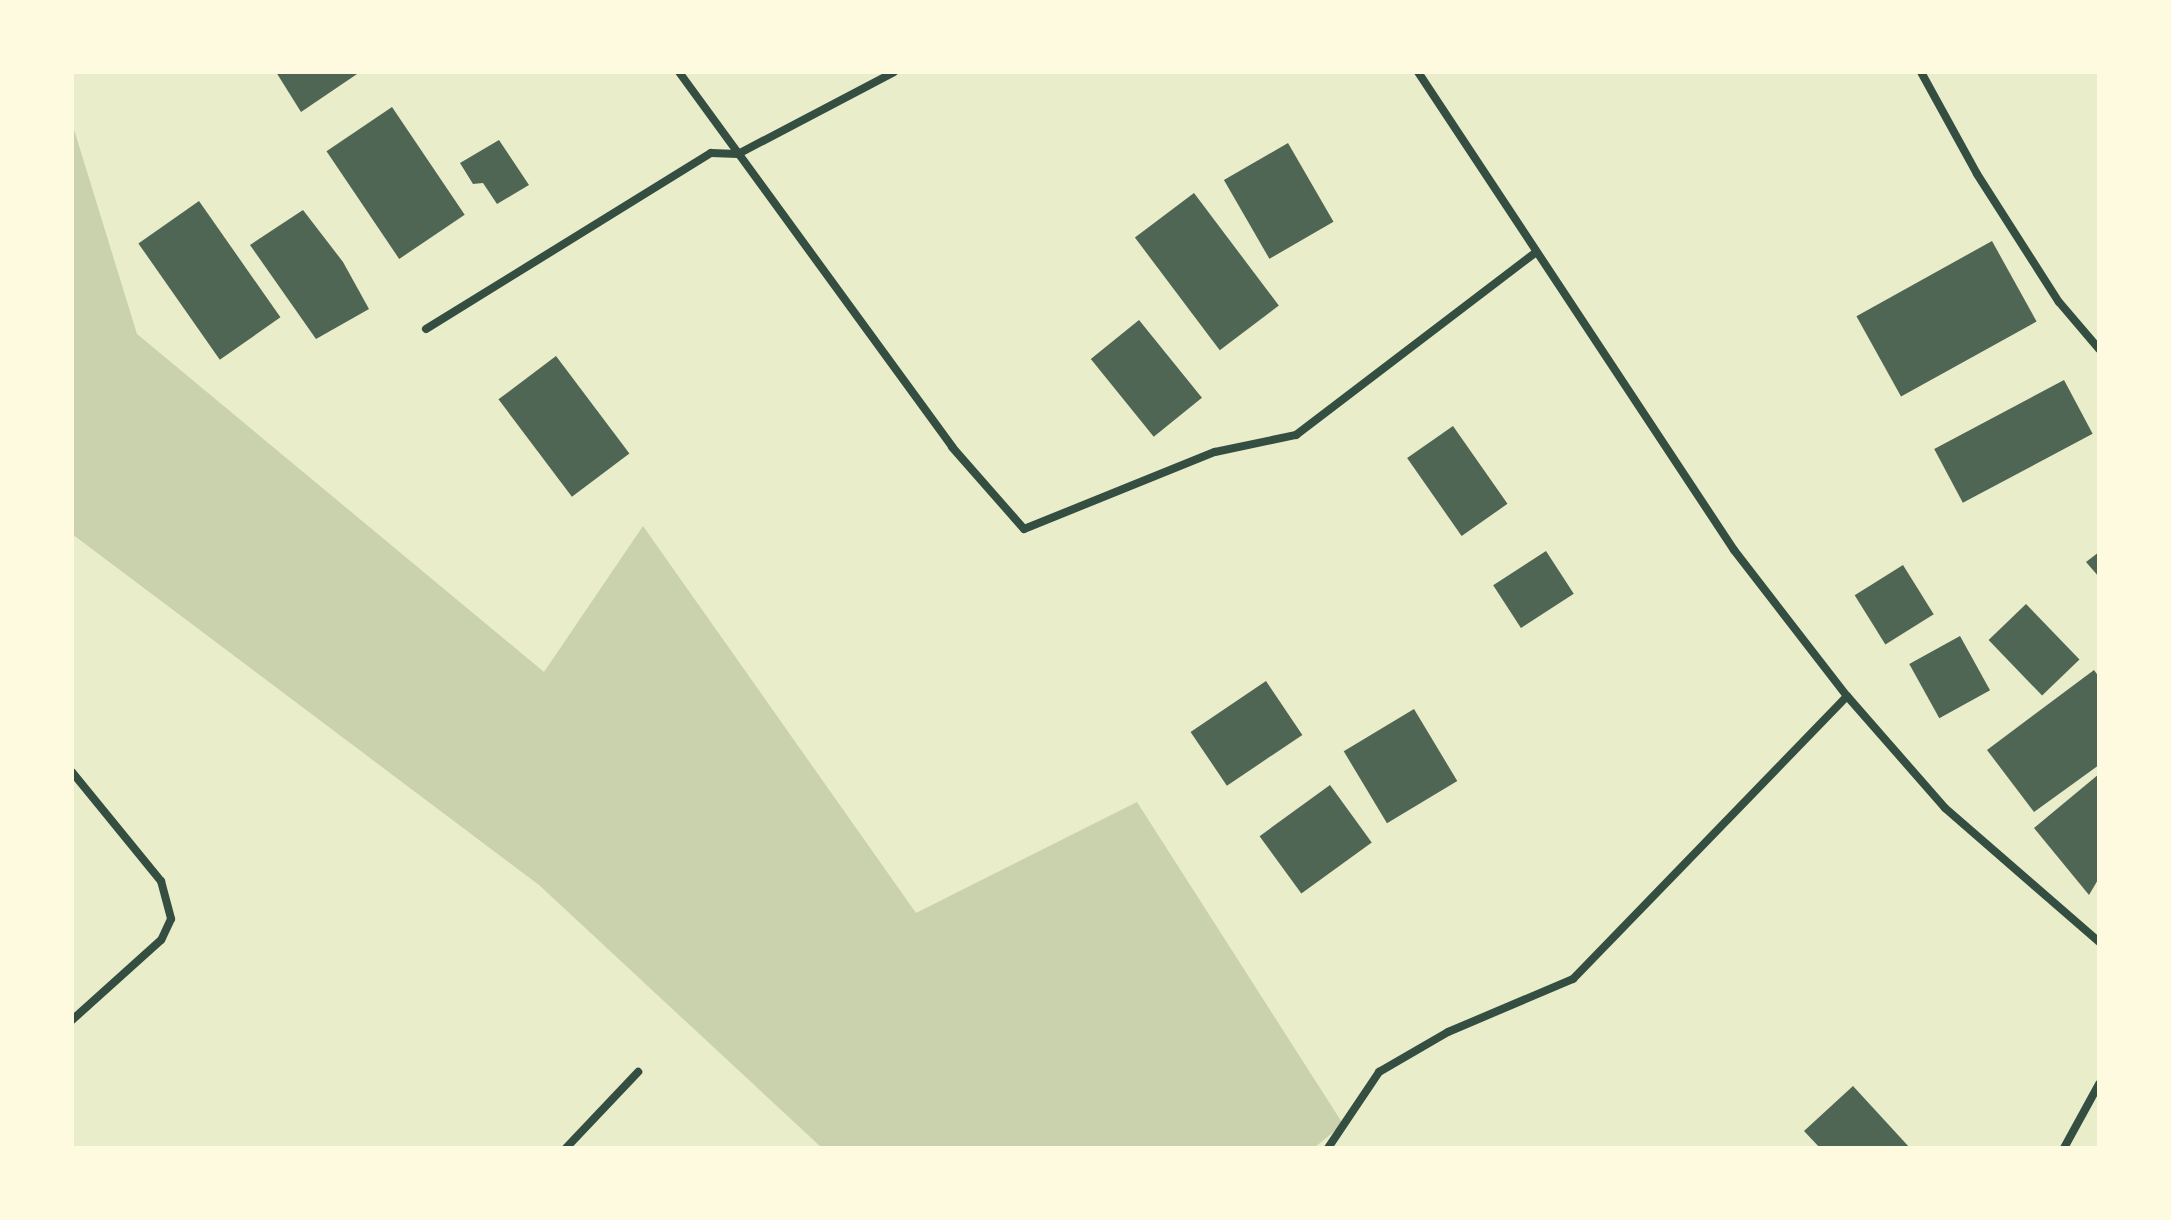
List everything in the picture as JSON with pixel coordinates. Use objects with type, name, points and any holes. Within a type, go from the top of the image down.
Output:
[{"type":"street","points":[[679,72],[952,447],[1024,529],[1215,452],[1296,435],[1535,253]]},
{"type":"street","points":[[426,329],[711,153],[738,154],[894,72]]},
{"type":"street","points":[[1418,72],[1734,550],[1847,696],[1945,808],[2097,936]]},
{"type":"street","points":[[1921,72],[2001,212],[2059,302],[2099,349]]},
{"type":"street","points":[[1328,1148],[1379,1072],[1448,1032],[1573,979],[1847,696]]},
{"type":"street","points":[[72,772],[161,881],[171,919],[161,940],[72,1020]]},
{"type":"street","points":[[566,1148],[638,1072]]},
{"type":"street","points":[[2064,1148],[2099,1084]]},
{"type":"green space","points":[[72,123],[137,334],[544,672],[643,526],[916,913],[1137,802],[1343,1124],[1314,1148],[822,1148],[539,885],[72,534]]},
{"type":"building","points":[[276,72],[360,72],[301,112]]},
{"type":"building","points":[[392,107],[465,215],[399,259],[327,151]]},
{"type":"building","points":[[499,140],[529,185],[497,204],[483,183],[473,184],[460,163]]},
{"type":"building","points":[[1288,143],[1334,222],[1269,259],[1224,180]]},
{"type":"building","points":[[1194,193],[1279,306],[1220,350],[1135,238]]},
{"type":"building","points":[[199,201],[280,317],[220,360],[138,243]]},
{"type":"building","points":[[303,210],[343,262],[369,309],[316,339],[250,245]]},
{"type":"building","points":[[1992,241],[2037,321],[1901,397],[1856,316]]},
{"type":"building","points":[[1139,320],[1202,398],[1154,437],[1091,359]]},
{"type":"building","points":[[556,356],[629,453],[572,497],[498,399]]},
{"type":"building","points":[[2064,380],[2093,434],[1963,503],[1934,449]]},
{"type":"building","points":[[1453,426],[1507,504],[1462,536],[1407,458]]},
{"type":"building","points":[[1546,551],[1574,594],[1521,628],[1493,585]]},
{"type":"building","points":[[2099,552],[2099,577],[2086,562]]},
{"type":"building","points":[[1903,565],[1934,614],[1885,644],[1855,595]]},
{"type":"building","points":[[2026,604],[2079,659],[2042,696],[1989,640]]},
{"type":"building","points":[[1960,636],[1990,690],[1939,718],[1909,664]]},
{"type":"building","points":[[2094,670],[2099,677],[2099,765],[2034,812],[1987,750]]},
{"type":"building","points":[[1266,681],[1302,735],[1227,786],[1191,732]]},
{"type":"building","points":[[1414,709],[1457,781],[1387,823],[1344,751]]},
{"type":"building","points":[[2099,774],[2099,878],[2089,895],[2034,828]]},
{"type":"building","points":[[1330,785],[1372,842],[1301,894],[1260,836]]},
{"type":"building","points":[[1853,1086],[1910,1148],[1820,1148],[1804,1131]]}]
